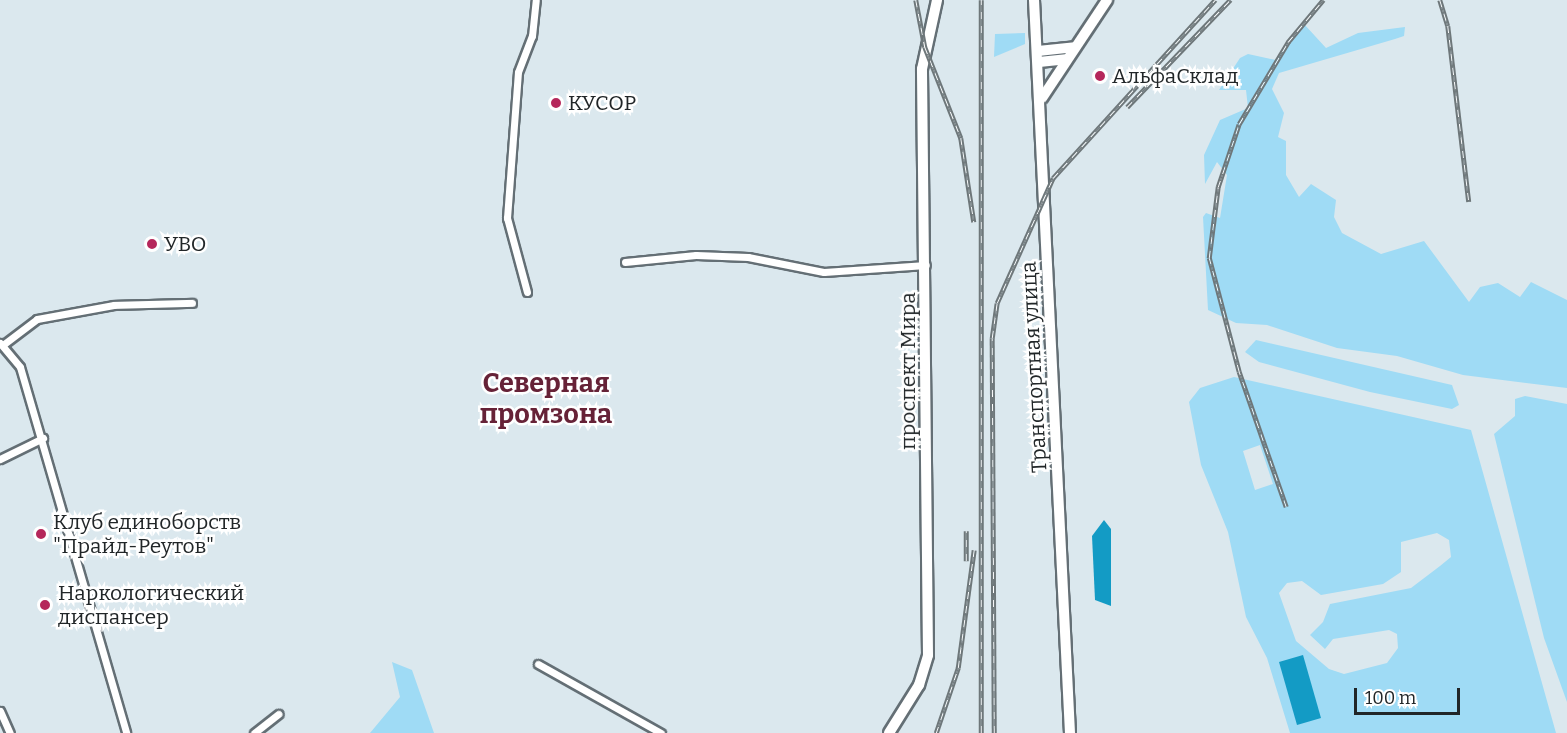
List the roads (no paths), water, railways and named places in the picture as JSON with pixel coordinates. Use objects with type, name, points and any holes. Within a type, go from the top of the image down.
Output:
[{"type":"street","points":[[527,292],[507,207],[518,72],[532,36],[536,0]]},
{"type":"street","name":"проспект Мира","points":[[889,733],[922,678],[928,655],[927,265],[922,69],[937,0]]},
{"type":"street","name":"Транспортная улица","points":[[1034,0],[1042,98],[1070,733]]},
{"type":"street","points":[[1042,98],[1107,0]]},
{"type":"street","points":[[1039,56],[1075,47]]},
{"type":"street","points":[[1039,56],[1066,59]]},
{"type":"street","points":[[625,262],[696,255],[748,257],[824,272],[927,265]]},
{"type":"street","points":[[126,733],[43,438],[20,368],[2,344],[37,319],[114,306],[192,303]]},
{"type":"street","points":[[0,459],[43,438]]},
{"type":"street","points":[[538,664],[661,733]]},
{"type":"street","points":[[0,711],[10,733]]},
{"type":"street","points":[[254,733],[278,714]]},
{"type":"railway","points":[[916,0],[925,47],[961,138],[974,222]]},
{"type":"railway","points":[[981,0],[981,733]]},
{"type":"railway","points":[[994,733],[992,338],[997,303],[1053,178],[1215,0]]},
{"type":"railway","points":[[1127,107],[1230,0]]},
{"type":"railway","points":[[1286,507],[1239,372],[1209,258],[1218,187],[1239,124],[1288,42],[1323,0]]},
{"type":"railway","points":[[1440,0],[1448,26],[1469,202]]},
{"type":"railway","points":[[966,531],[966,561]]},
{"type":"railway","points":[[936,733],[958,668],[974,550]]},
{"type":"place","name":"АльфаСклад","points":[[1100,76]]},
{"type":"place","name":"КУСОР","points":[[556,103]]},
{"type":"place","name":"УВО","points":[[152,244]]},
{"type":"place","name":"Клуб единоборств \"Прайд-Реутов\"","points":[[41,534]]},
{"type":"place","name":"Наркологический диспансер","points":[[45,605]]},
{"type":"district","name":"Северная промзона","points":[[546,398]]}]
